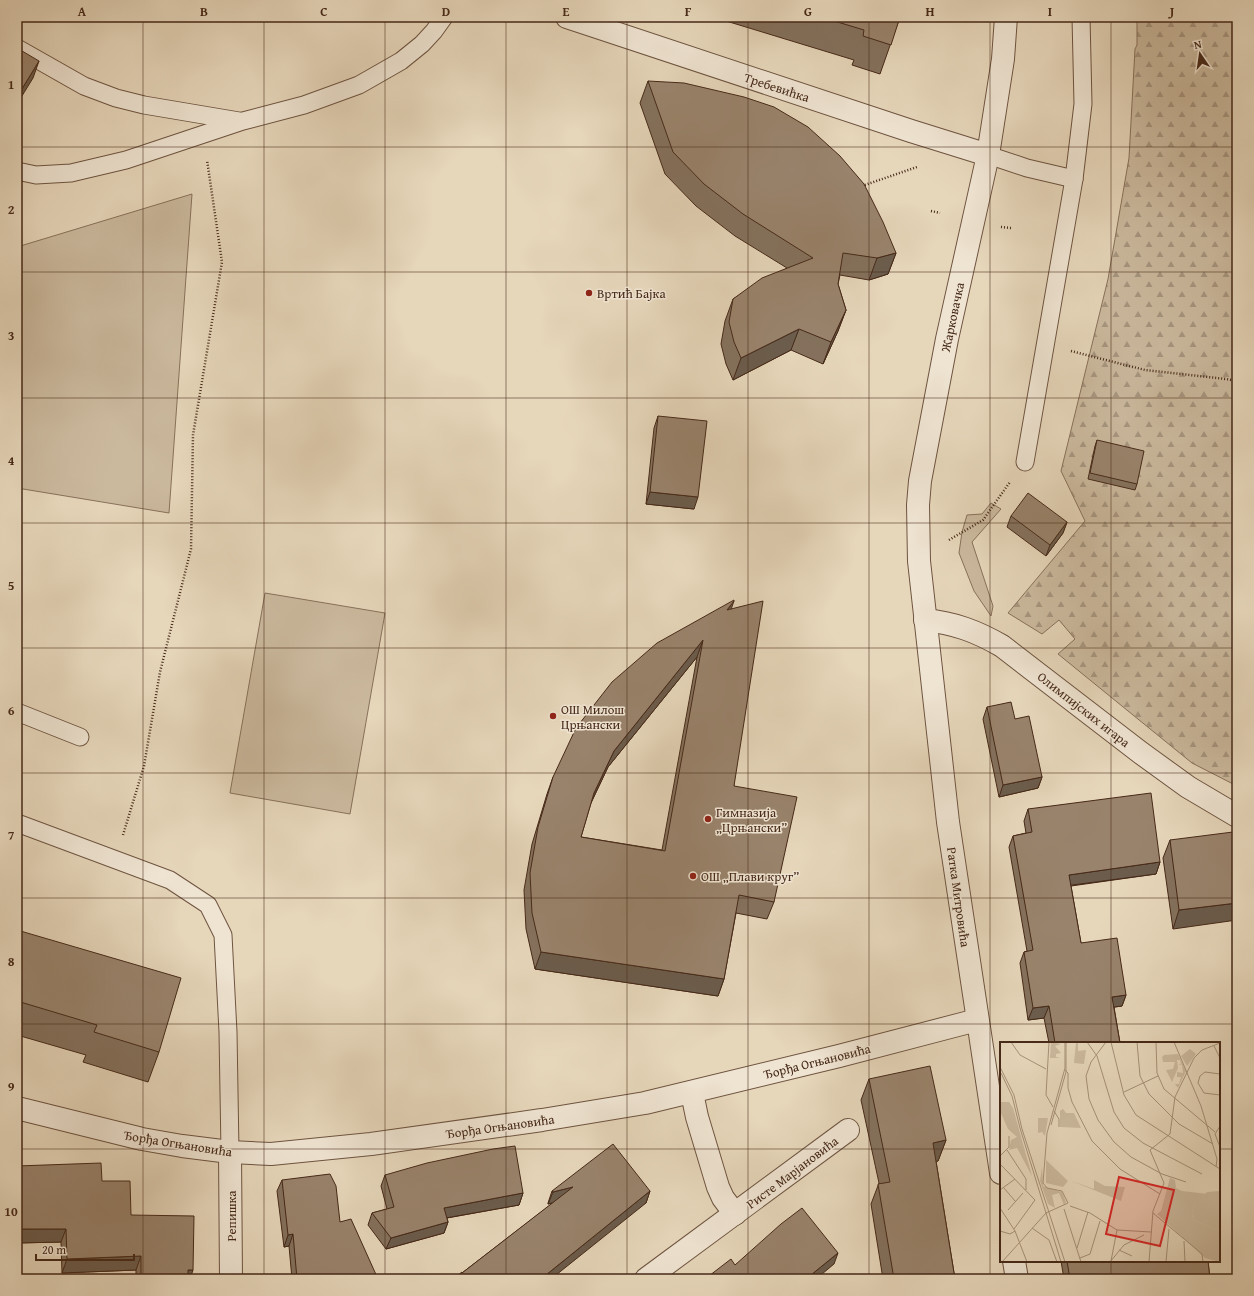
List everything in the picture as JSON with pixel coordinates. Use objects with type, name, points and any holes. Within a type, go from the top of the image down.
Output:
[{"type":"street","name":"Требевићка","points":[[567,17],[911,132],[988,155]]},
{"type":"street","name":"Жарковачка","points":[[925,620],[919,561],[918,505],[920,481],[947,338],[988,155],[1003,59],[1006,17]]},
{"type":"street","name":"Олимпијских игара","points":[[925,620],[942,622],[982,634],[1002,646],[1141,753],[1188,787],[1237,816]]},
{"type":"street","name":"Ратка Митровића","points":[[925,620],[948,822],[1000,1167]]},
{"type":"street","name":"Ђорђа Огњановића","points":[[17,1108],[142,1139],[230,1152],[271,1154],[371,1144],[542,1120],[645,1103],[977,1020]]},
{"type":"street","name":"Ристе Марјановића","points":[[692,1092],[718,1186],[723,1198],[735,1214]]},
{"type":"street","name":"Ристе Марјановића","points":[[646,1279],[848,1130]]},
{"type":"street","name":"Репишка","points":[[230,1152],[231,1279]]},
{"type":"street","points":[[1014,1262],[1017,1279]]},
{"type":"lane","points":[[17,171],[36,175],[71,173],[126,160],[243,121],[304,105],[359,85],[401,62],[422,44],[444,17]]},
{"type":"lane","points":[[1025,462],[1074,179],[1083,104],[1081,17]]},
{"type":"lane","points":[[17,48],[84,86],[116,98],[144,105],[243,121]]},
{"type":"lane","points":[[988,155],[1027,168],[1074,179]]},
{"type":"lane","points":[[17,712],[80,737]]},
{"type":"lane","points":[[17,823],[170,880],[208,905],[223,934],[228,1040],[230,1152]]},
{"type":"path","points":[[116,860],[144,766],[160,672],[191,549],[193,435],[222,262],[202,134]]},
{"type":"path","points":[[859,187],[917,167]]},
{"type":"path","points":[[931,210],[940,213]]},
{"type":"path","points":[[999,226],[1011,228]]},
{"type":"path","points":[[1045,345],[1145,370],[1226,378],[1237,381]]},
{"type":"path","points":[[949,540],[983,520],[1025,462]]},
{"type":"green space","points":[[1137,17],[1237,17],[1237,786],[1192,763],[1058,654],[1075,639],[1059,620],[1042,634],[1008,613],[1085,521],[1061,471],[1108,279],[1129,158],[1135,49],[1137,45]]},
{"type":"green space","points":[[192,194],[169,513],[17,488],[17,247]]},
{"type":"green space","points":[[991,503],[1001,509],[972,542],[993,606],[991,616],[974,591],[959,553],[962,532],[967,515],[982,514]]},
{"type":"green space","points":[[265,593],[385,613],[350,814],[230,793]]},
{"type":"building","points":[[821,17],[900,17],[891,45],[863,36],[864,30]]},
{"type":"building","points":[[17,48],[39,61],[17,97]]},
{"type":"building","points":[[648,81],[684,83],[744,97],[774,107],[808,127],[840,156],[864,184],[883,222],[896,253],[877,258],[843,253],[838,284],[846,310],[831,342],[799,329],[741,358],[734,342],[729,322],[733,299],[762,278],[813,258],[743,214],[704,184],[673,152]]},
{"type":"building","points":[[658,416],[707,421],[698,497],[650,492]]},
{"type":"building","points":[[1097,440],[1144,451],[1137,484],[1090,473]]},
{"type":"building","points":[[1028,493],[1067,522],[1050,545],[1011,516]]},
{"type":"building","points":[[734,600],[727,610],[763,601],[734,786],[797,797],[774,902],[739,895],[724,979],[541,952],[532,913],[530,873],[538,827],[553,777],[576,728],[612,682],[657,643]],"holes":[[[703,640],[665,851],[581,837],[594,793],[614,751]]]},
{"type":"building","points":[[1011,702],[1015,719],[1029,716],[1042,777],[1003,785],[987,707]]},
{"type":"building","points":[[1151,793],[1160,862],[1069,875],[1081,943],[1117,938],[1126,995],[1112,997],[1120,1042],[1055,1042],[1049,1006],[1033,1008],[1024,952],[1033,950],[1013,836],[1032,832],[1028,809]]},
{"type":"building","points":[[1233,832],[1237,864],[1237,903],[1179,910],[1170,840]]},
{"type":"building","points":[[17,930],[181,978],[159,1052],[94,1032],[97,1025],[17,1001]]},
{"type":"building","points":[[930,1066],[946,1140],[933,1143],[955,1279],[894,1279],[878,1184],[890,1182],[869,1079]]},
{"type":"building","points":[[613,1144],[650,1191],[541,1279],[453,1279],[573,1187],[552,1191]]},
{"type":"building","points":[[515,1146],[523,1193],[444,1208],[448,1222],[391,1238],[372,1213],[394,1207],[385,1175],[427,1163],[493,1149]]},
{"type":"building","points":[[101,1163],[102,1181],[130,1181],[131,1215],[194,1216],[193,1270],[188,1270],[188,1279],[141,1279],[141,1256],[67,1259],[66,1229],[17,1229],[17,1166]]},
{"type":"building","points":[[330,1174],[336,1186],[340,1222],[351,1219],[378,1279],[297,1279],[293,1234],[288,1235],[282,1180]]},
{"type":"building","points":[[802,1208],[838,1253],[806,1279],[705,1279],[731,1259],[735,1265],[781,1224]]},
{"type":"building","points":[[1067,1262],[1208,1262],[1210,1279],[1070,1279]]},
{"type":"place","name":"Вртић Бајка","points":[[589,293]]},
{"type":"place","name":"ОШ Милош Црњански","points":[[553,716]]},
{"type":"place","name":"Гимназија „Црњански”","points":[[708,819]]},
{"type":"place","name":"ОШ „Плави круг”","points":[[693,876]]}]
